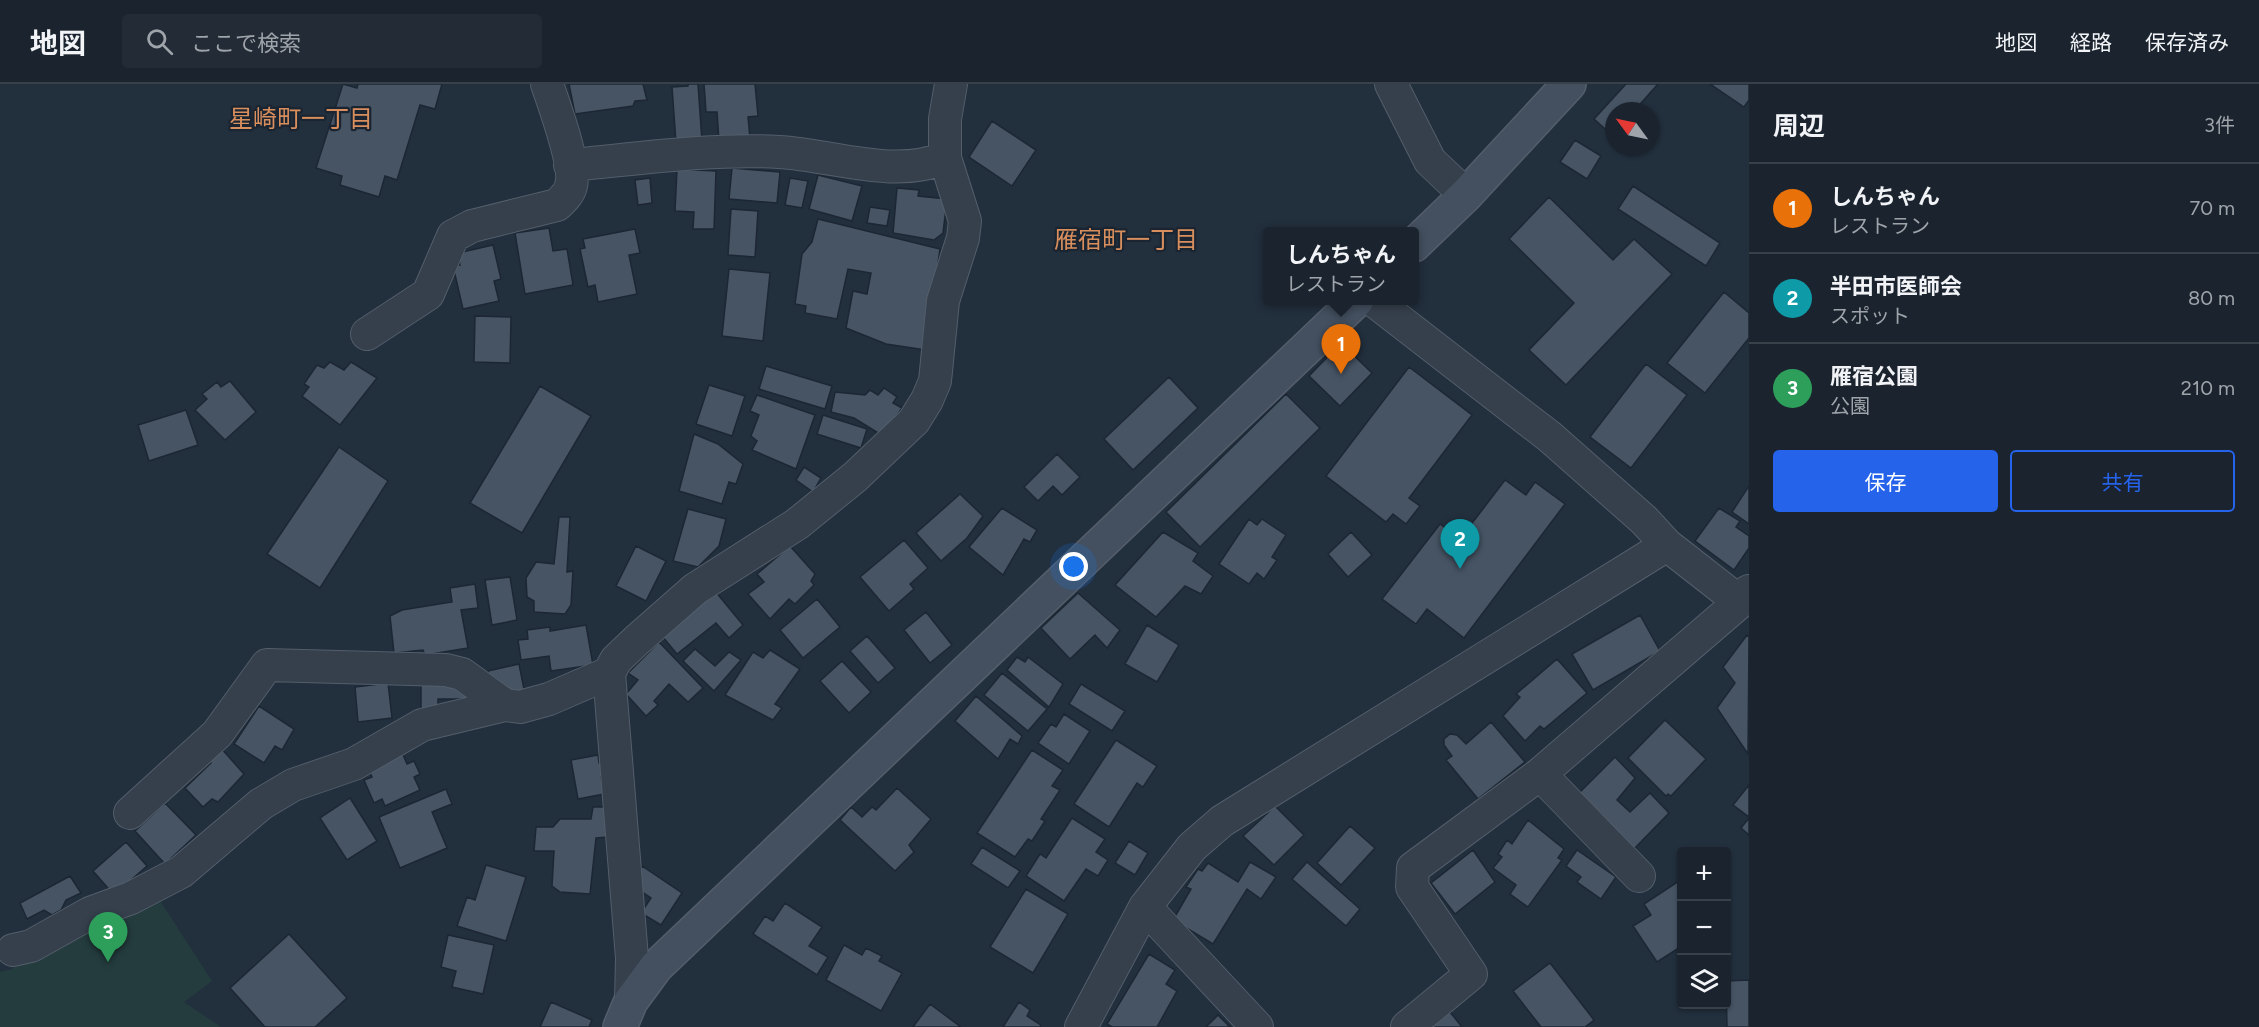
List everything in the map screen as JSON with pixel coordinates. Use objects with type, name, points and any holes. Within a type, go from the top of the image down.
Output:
[{"type":"street","points":[[367,334],[428,294],[453,236],[472,226],[557,205],[567,195],[572,184],[570,165],[547,84]]},
{"type":"street","points":[[626,1014],[632,958],[609,673],[616,660],[695,590],[797,524],[855,477],[914,421],[935,381],[943,301],[963,238],[964,221],[945,158],[945,120],[951,84]]},
{"type":"street","points":[[1390,84],[1430,161],[1466,195]]},
{"type":"street","points":[[1419,240],[1466,195],[1569,84]]},
{"type":"street","points":[[570,165],[669,156],[779,152],[881,165],[926,166],[945,158]]},
{"type":"street","points":[[626,1014],[656,967],[1352,305]]},
{"type":"street","points":[[1379,305],[1550,437],[1644,520],[1667,545],[1745,597],[1540,774],[1413,868],[1412,887],[1471,974],[1407,1027]]},
{"type":"street","points":[[1082,1027],[1144,907],[1163,880],[1192,847],[1222,820],[1667,545]]},
{"type":"street","points":[[130,813],[217,734],[267,664],[446,670],[462,674],[505,705]]},
{"type":"street","points":[[13,950],[31,946],[90,913],[131,898],[181,872],[261,804],[293,785],[354,764],[422,724],[505,705],[520,707],[549,699],[609,673]]},
{"type":"street","points":[[1540,774],[1639,876]]},
{"type":"street","points":[[1144,907],[1257,1027]]},
{"type":"green space","points":[[159,899],[212,981],[184,1002],[221,1027],[0,1027],[0,972],[12,969],[23,955]]},
{"type":"building","points":[[343,84],[357,88],[358,84],[442,84],[435,109],[420,105],[397,180],[385,176],[379,197],[340,185],[342,176],[316,168]]},
{"type":"building","points":[[569,84],[643,84],[647,100],[635,101],[633,106],[575,114]]},
{"type":"building","points":[[688,84],[698,84],[702,141],[676,143],[672,87],[688,86]]},
{"type":"building","points":[[704,84],[755,84],[758,116],[748,117],[750,138],[719,141],[717,112],[706,112]]},
{"type":"building","points":[[1626,84],[1658,84],[1642,102],[1610,102]]},
{"type":"building","points":[[1710,84],[1749,84],[1749,100],[1744,107]]},
{"type":"building","points":[[1605,107],[1605,129],[1594,119]]},
{"type":"building","points":[[992,121],[1036,150],[1012,186],[969,157]]},
{"type":"building","points":[[1575,140],[1601,156],[1587,179],[1560,162]]},
{"type":"building","points":[[732,168],[780,172],[777,203],[729,199]]},
{"type":"building","points":[[677,169],[716,171],[714,229],[693,229],[694,212],[675,211]]},
{"type":"building","points":[[818,175],[862,186],[852,221],[809,209]]},
{"type":"building","points":[[650,178],[652,203],[638,205],[635,180]]},
{"type":"building","points":[[790,178],[808,181],[802,208],[785,205]]},
{"type":"building","points":[[1633,186],[1720,243],[1706,266],[1618,209]]},
{"type":"building","points":[[897,188],[919,190],[918,196],[947,199],[943,233],[934,240],[893,233]]},
{"type":"building","points":[[1549,197],[1613,260],[1634,239],[1672,274],[1566,385],[1529,350],[1574,303],[1509,239]]},
{"type":"building","points":[[870,207],[890,210],[887,226],[867,223]]},
{"type":"building","points":[[731,209],[758,211],[755,257],[728,255]]},
{"type":"building","points":[[818,219],[940,249],[926,350],[886,344],[846,328],[853,291],[867,294],[871,273],[848,269],[837,319],[805,313],[806,306],[795,304],[802,254],[812,242]]},
{"type":"building","points":[[549,228],[553,251],[567,249],[573,285],[525,294],[515,233]]},
{"type":"building","points":[[635,229],[640,253],[629,255],[637,294],[598,302],[595,285],[588,287],[580,249],[585,248],[583,239]]},
{"type":"building","points":[[493,245],[501,279],[494,281],[499,301],[463,309],[453,266],[460,265],[458,253]]},
{"type":"building","points":[[729,269],[770,273],[763,341],[722,336]]},
{"type":"building","points":[[1724,292],[1749,313],[1749,338],[1705,393],[1667,363]]},
{"type":"building","points":[[475,316],[511,317],[510,363],[474,362]]},
{"type":"building","points":[[1341,343],[1372,373],[1340,406],[1309,376]]},
{"type":"building","points":[[330,362],[344,370],[351,362],[377,378],[340,425],[302,396],[309,387],[304,384],[317,365],[324,368]]},
{"type":"building","points":[[1646,364],[1687,395],[1631,468],[1590,437]]},
{"type":"building","points":[[766,366],[832,386],[825,409],[759,389]]},
{"type":"building","points":[[1409,367],[1472,415],[1409,498],[1420,506],[1406,524],[1393,514],[1386,522],[1326,476]]},
{"type":"building","points":[[1169,377],[1198,408],[1133,470],[1104,439]]},
{"type":"building","points":[[230,381],[256,412],[225,440],[195,410],[207,399],[202,394],[217,382],[221,387]]},
{"type":"building","points":[[709,385],[745,396],[732,436],[696,424]]},
{"type":"building","points":[[540,386],[591,416],[522,533],[470,503]]},
{"type":"building","points":[[884,388],[897,397],[893,403],[902,408],[883,436],[854,418],[831,412],[835,392],[865,395],[870,390],[878,395]]},
{"type":"building","points":[[1286,394],[1320,428],[1200,547],[1166,512]]},
{"type":"building","points":[[757,395],[815,415],[796,469],[752,450],[757,441],[751,436],[759,415],[750,411]]},
{"type":"building","points":[[186,410],[198,445],[149,461],[138,425]]},
{"type":"building","points":[[823,415],[867,429],[861,448],[817,434]]},
{"type":"building","points":[[694,434],[718,444],[743,464],[736,484],[729,482],[722,504],[679,491]]},
{"type":"building","points":[[339,447],[388,481],[320,588],[267,554]]},
{"type":"building","points":[[1057,454],[1080,477],[1062,495],[1053,486],[1038,501],[1024,487]]},
{"type":"building","points":[[804,467],[821,478],[813,492],[796,480]]},
{"type":"building","points":[[1505,480],[1526,495],[1535,482],[1565,504],[1464,638],[1427,609],[1416,624],[1382,599],[1440,524],[1460,539]]},
{"type":"building","points":[[1749,486],[1749,524],[1732,512]]},
{"type":"building","points":[[960,494],[983,516],[967,538],[941,561],[916,533]]},
{"type":"building","points":[[1002,508],[1037,530],[1030,542],[1024,539],[1003,575],[969,547]]},
{"type":"building","points":[[1719,508],[1740,521],[1736,527],[1749,536],[1749,548],[1734,570],[1695,541]]},
{"type":"building","points":[[688,509],[726,519],[719,546],[698,567],[673,561]]},
{"type":"building","points":[[559,517],[570,517],[567,572],[573,571],[571,605],[565,614],[534,612],[534,601],[527,597],[526,578],[536,562],[554,564]]},
{"type":"building","points":[[1249,519],[1257,525],[1262,519],[1286,535],[1272,557],[1277,560],[1264,579],[1257,573],[1249,584],[1219,564]]},
{"type":"building","points":[[1163,532],[1198,553],[1193,561],[1213,576],[1201,594],[1185,586],[1156,617],[1115,585]]},
{"type":"building","points":[[1351,532],[1372,555],[1348,577],[1328,554]]},
{"type":"building","points":[[904,540],[928,568],[910,584],[914,589],[889,611],[860,577]]},
{"type":"building","points":[[636,546],[666,561],[646,601],[616,586]]},
{"type":"building","points":[[790,546],[815,574],[811,581],[814,585],[795,604],[789,599],[770,619],[748,594],[764,582],[757,574]]},
{"type":"building","points":[[510,577],[517,620],[492,625],[485,580]]},
{"type":"building","points":[[475,584],[478,608],[461,610],[468,648],[425,655],[423,650],[394,653],[390,616],[402,610],[452,602],[450,588]]},
{"type":"building","points":[[715,591],[743,625],[729,638],[716,623],[677,654],[662,636]]},
{"type":"building","points":[[1078,593],[1120,630],[1107,648],[1095,635],[1070,659],[1041,628]]},
{"type":"building","points":[[817,599],[840,627],[803,658],[780,630]]},
{"type":"building","points":[[926,612],[952,645],[930,663],[904,630]]},
{"type":"building","points":[[1640,615],[1660,651],[1593,690],[1572,654]]},
{"type":"building","points":[[586,625],[593,665],[551,671],[549,656],[521,660],[518,640],[528,639],[527,630],[550,627],[550,631]]},
{"type":"building","points":[[1147,625],[1179,645],[1157,682],[1125,664]]},
{"type":"building","points":[[1747,635],[1749,637],[1748,754],[1717,708],[1735,683],[1723,667]]},
{"type":"building","points":[[867,636],[895,668],[878,683],[850,651]]},
{"type":"building","points":[[659,642],[703,688],[688,702],[669,684],[654,701],[658,705],[646,716],[626,694],[638,680],[628,673]]},
{"type":"building","points":[[695,649],[715,666],[729,652],[741,660],[714,691],[683,661]]},
{"type":"building","points":[[770,650],[800,669],[775,704],[782,708],[773,720],[725,695],[753,652],[763,658]]},
{"type":"building","points":[[1017,657],[1025,662],[1028,657],[1063,684],[1049,707],[1007,670]]},
{"type":"building","points":[[1557,659],[1587,693],[1544,729],[1540,726],[1525,741],[1503,716],[1520,697],[1516,694]]},
{"type":"building","points":[[842,661],[871,692],[849,713],[820,681]]},
{"type":"building","points":[[519,664],[525,694],[495,687],[490,683],[488,671]]},
{"type":"building","points":[[1002,673],[1047,709],[1028,731],[984,695]]},
{"type":"building","points":[[468,680],[468,699],[438,699],[438,710],[421,710],[421,681]]},
{"type":"building","points":[[388,683],[392,718],[358,722],[355,687]]},
{"type":"building","points":[[1081,684],[1125,711],[1112,731],[1069,704]]},
{"type":"building","points":[[976,696],[1022,736],[1018,744],[1010,739],[998,759],[955,721]]},
{"type":"building","points":[[259,706],[294,729],[282,750],[275,746],[264,763],[234,744]]},
{"type":"building","points":[[1064,714],[1090,731],[1069,764],[1038,743],[1051,724],[1056,727]]},
{"type":"building","points":[[1665,720],[1706,759],[1671,796],[1668,794],[1666,796],[1628,758]]},
{"type":"building","points":[[1491,722],[1525,762],[1478,799],[1446,760],[1452,756],[1444,745],[1444,739],[1450,734],[1457,735],[1466,744]]},
{"type":"building","points":[[1116,740],[1157,766],[1143,787],[1137,783],[1109,827],[1074,804]]},
{"type":"building","points":[[220,747],[244,774],[218,802],[212,799],[203,807],[185,788],[211,763],[211,758]]},
{"type":"building","points":[[401,750],[407,764],[414,761],[420,774],[414,777],[420,790],[385,806],[382,799],[374,803],[364,780],[372,777],[367,765]]},
{"type":"building","points":[[1032,750],[1063,770],[1052,786],[1060,790],[1041,819],[1045,821],[1032,841],[1028,839],[1015,857],[977,833]]},
{"type":"building","points":[[598,755],[599,763],[605,762],[608,777],[601,777],[604,794],[578,799],[571,760]]},
{"type":"building","points":[[1615,757],[1635,778],[1617,800],[1630,812],[1650,793],[1669,813],[1633,850],[1578,794]]},
{"type":"building","points":[[1749,785],[1749,817],[1733,805]]},
{"type":"building","points":[[897,788],[931,819],[909,845],[914,852],[895,871],[840,820],[851,807],[862,817],[872,807],[876,810]]},
{"type":"building","points":[[446,789],[452,804],[432,812],[447,848],[400,868],[379,817]]},
{"type":"building","points":[[350,798],[377,841],[347,860],[320,818]]},
{"type":"building","points":[[165,803],[196,835],[165,864],[135,831]]},
{"type":"building","points":[[1275,806],[1304,835],[1274,865],[1243,836]]},
{"type":"building","points":[[593,807],[609,807],[609,837],[596,838],[590,894],[560,892],[552,886],[554,851],[534,851],[536,827],[553,827],[560,819],[591,819]]},
{"type":"building","points":[[1072,818],[1105,839],[1096,852],[1108,860],[1098,876],[1086,869],[1064,901],[1026,876],[1040,854],[1046,858]]},
{"type":"building","points":[[1749,818],[1749,835],[1741,828]]},
{"type":"building","points":[[1528,820],[1564,849],[1558,858],[1562,860],[1528,907],[1510,894],[1516,885],[1493,868],[1502,857],[1498,854],[1507,840],[1512,844]]},
{"type":"building","points":[[1350,826],[1375,848],[1341,885],[1317,863]]},
{"type":"building","points":[[1129,841],[1148,853],[1135,875],[1115,863]]},
{"type":"building","points":[[126,842],[147,866],[114,895],[93,871]]},
{"type":"building","points":[[982,847],[1020,871],[1008,888],[971,864]]},
{"type":"building","points":[[1473,850],[1495,882],[1455,914],[1431,883]]},
{"type":"building","points":[[1577,850],[1616,877],[1601,899],[1577,882],[1581,877],[1566,866]]},
{"type":"building","points":[[1250,862],[1276,877],[1261,899],[1247,889],[1213,944],[1173,920],[1191,889],[1186,887],[1198,869],[1202,871],[1208,863],[1238,882]]},
{"type":"building","points":[[1307,862],[1360,909],[1346,926],[1292,879]]},
{"type":"building","points":[[486,865],[526,877],[506,941],[457,926],[467,897],[475,900]]},
{"type":"building","points":[[642,866],[682,893],[661,925],[641,913],[651,898],[635,887]]},
{"type":"building","points":[[70,876],[81,893],[66,900],[61,910],[52,915],[44,910],[27,919],[20,903]]},
{"type":"building","points":[[1677,882],[1677,949],[1657,962],[1633,926],[1651,915],[1644,904]]},
{"type":"building","points":[[1026,889],[1068,914],[1033,973],[990,947]]},
{"type":"building","points":[[785,903],[822,927],[809,946],[828,957],[817,975],[753,934],[765,916],[773,921]]},
{"type":"building","points":[[289,934],[347,998],[315,1027],[265,1027],[230,988]]},
{"type":"building","points":[[448,935],[494,945],[483,994],[452,987],[456,971],[441,967]]},
{"type":"building","points":[[844,945],[862,955],[866,948],[882,956],[879,961],[902,973],[881,1011],[826,980]]},
{"type":"building","points":[[1149,954],[1175,970],[1166,984],[1177,991],[1157,1027],[1112,1027],[1107,1024]]},
{"type":"building","points":[[1550,963],[1594,1020],[1585,1027],[1541,1027],[1513,991]]},
{"type":"building","points":[[1749,980],[1749,1027],[1727,1027],[1727,1009],[1731,1009],[1731,981]]},
{"type":"building","points":[[551,1002],[592,1020],[589,1027],[540,1027]]},
{"type":"building","points":[[1019,1002],[1030,1010],[1027,1016],[1041,1025],[1040,1027],[1003,1027]]},
{"type":"building","points":[[930,1004],[961,1027],[913,1027]]},
{"type":"building","points":[[1450,1012],[1462,1027],[1432,1027]]},
{"type":"building","points":[[1218,1015],[1230,1027],[1206,1027]]},
{"type":"place","name":"しんちゃん","points":[[1341,374]]},
{"type":"place","name":"半田市医師会","points":[[1460,569]]},
{"type":"place","name":"雁宿公園","points":[[108,962]]},
{"type":"district","name":"星崎町一丁目","points":[[301,118]]},
{"type":"district","name":"雁宿町一丁目","points":[[1126,239]]}]
